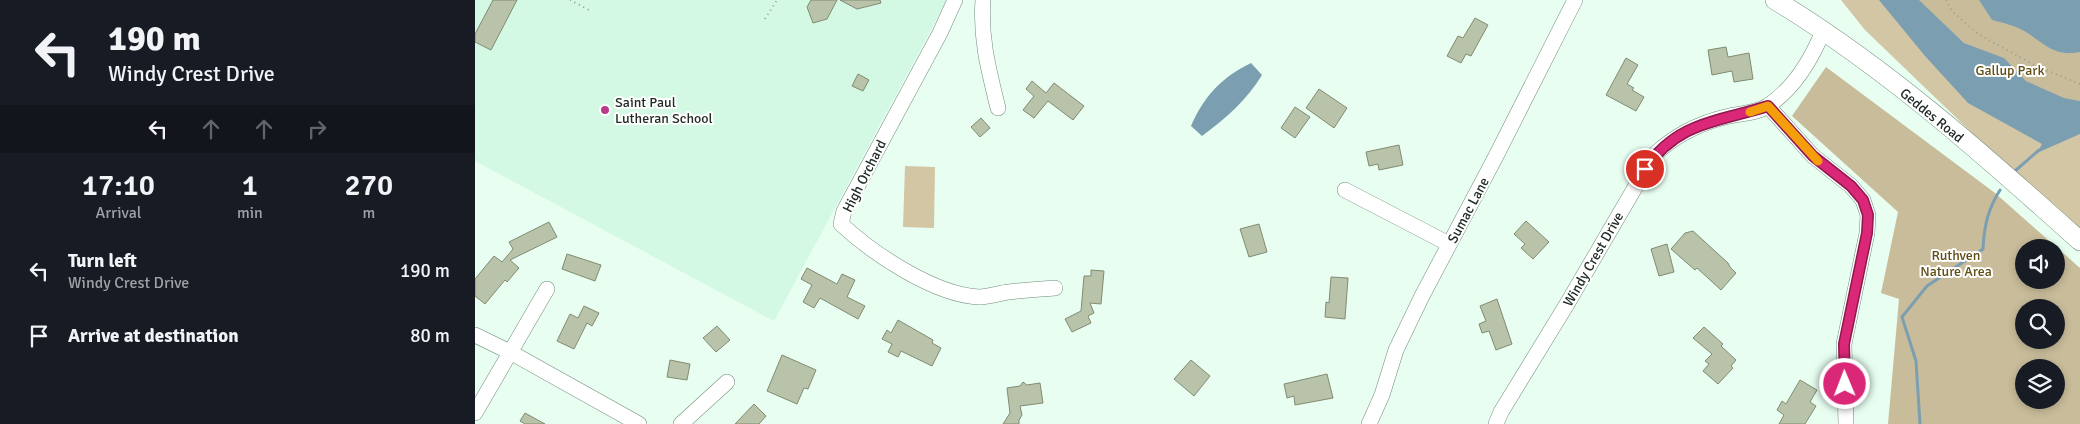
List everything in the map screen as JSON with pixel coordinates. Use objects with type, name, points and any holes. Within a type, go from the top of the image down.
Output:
[{"type":"main road","name":"Geddes Road","points":[[1775,0],[1823,31],[1913,98],[2080,241]]},
{"type":"street","name":"High Orchard","points":[[955,0],[940,33],[844,212],[841,224],[858,239],[928,284],[952,293],[979,297],[1008,292],[1055,288]]},
{"type":"street","points":[[983,0],[983,45],[998,108]]},
{"type":"street","name":"Sumac Lane","points":[[1369,424],[1382,395],[1396,350],[1575,0]]},
{"type":"street","name":"Windy Crest Drive","points":[[1496,424],[1501,412],[1654,155],[1669,140],[1689,129],[1726,116],[1747,113],[1768,106],[1785,91],[1801,71],[1817,47],[1823,31]]},
{"type":"street","points":[[1768,106],[1813,156],[1851,186],[1863,200],[1868,215],[1867,233],[1844,344],[1846,424]]},
{"type":"street","points":[[1345,190],[1449,244]]},
{"type":"street","points":[[475,413],[547,289]]},
{"type":"street","points":[[475,335],[510,352],[639,424]]},
{"type":"street","points":[[681,424],[727,382]]},
{"type":"path","points":[[570,0],[589,10]]},
{"type":"path","points":[[765,19],[777,0]]},
{"type":"path","points":[[1947,0],[1953,11],[1978,34],[2036,66],[2080,84]]},
{"type":"shaded area","name":"Saint Paul Lutheran School","points":[[475,0],[947,0],[774,321],[475,161]]},
{"type":"green space","name":"Gallup Park","points":[[1841,0],[2080,0],[2080,230],[1971,132],[1865,30]]},
{"type":"green space","points":[[1919,0],[1979,0],[1992,20],[2022,30],[2051,49],[2063,53],[2080,52],[2080,101],[2064,98],[2026,81],[2004,58],[1964,43]]},
{"type":"green space","name":"Ruthven Nature Area","points":[[1826,67],[1995,193],[2047,239],[2015,239],[2015,289],[2065,289],[2065,255],[2080,268],[2080,424],[1888,424],[1899,299],[1881,293],[1898,212],[1792,116]]},
{"type":"green space","points":[[905,166],[935,167],[934,228],[903,227]]},
{"type":"water","points":[[1879,0],[1919,0],[1964,43],[2004,58],[2026,81],[2064,98],[2080,101],[2080,134],[2037,153],[2042,144],[1968,103],[1925,56]]},
{"type":"water","points":[[1979,0],[2080,0],[2080,52],[2063,53],[2051,49],[2022,30],[1992,20]]},
{"type":"water","points":[[1251,63],[1262,75],[1250,93],[1202,136],[1191,126],[1202,105],[1223,81]]},
{"type":"building","points":[[493,0],[517,0],[491,50],[475,42],[475,34]]},
{"type":"building","points":[[811,0],[837,0],[827,19],[813,23],[807,7]]},
{"type":"building","points":[[840,0],[880,0],[881,3],[857,9]]},
{"type":"building","points":[[1475,18],[1488,25],[1471,56],[1466,54],[1461,63],[1447,56],[1458,36],[1463,38]]},
{"type":"building","points":[[1726,47],[1728,57],[1749,53],[1753,79],[1734,82],[1732,71],[1712,75],[1708,50]]},
{"type":"building","points":[[1626,58],[1638,65],[1627,84],[1634,88],[1632,90],[1644,97],[1636,111],[1606,95]]},
{"type":"building","points":[[858,74],[869,80],[863,91],[852,86]]},
{"type":"building","points":[[1032,81],[1046,93],[1054,83],[1084,106],[1073,120],[1048,101],[1034,118],[1023,110],[1034,96],[1026,89]]},
{"type":"building","points":[[1319,89],[1347,108],[1334,128],[1306,108]]},
{"type":"building","points":[[1295,107],[1310,117],[1295,138],[1281,128]]},
{"type":"building","points":[[981,118],[990,128],[980,137],[971,127]]},
{"type":"building","points":[[1399,145],[1403,165],[1379,170],[1378,164],[1369,166],[1366,152]]},
{"type":"building","points":[[1526,221],[1549,242],[1533,259],[1521,248],[1525,244],[1514,234]]},
{"type":"building","points":[[549,222],[557,237],[510,260],[519,268],[507,282],[505,280],[485,304],[475,296],[475,279],[494,256],[502,262],[513,249],[509,242]]},
{"type":"building","points":[[1259,224],[1267,252],[1249,257],[1240,229]]},
{"type":"building","points":[[1693,231],[1728,263],[1736,273],[1721,290],[1697,268],[1695,270],[1671,249],[1685,233]]},
{"type":"building","points":[[1667,244],[1674,272],[1659,276],[1651,249]]},
{"type":"building","points":[[567,254],[601,265],[595,281],[562,269]]},
{"type":"building","points":[[807,268],[837,284],[842,274],[855,280],[847,297],[865,306],[858,319],[820,298],[814,308],[803,302],[812,285],[801,279]]},
{"type":"building","points":[[1091,270],[1104,271],[1101,304],[1090,303],[1094,313],[1088,316],[1091,323],[1072,332],[1065,319],[1081,311],[1084,276],[1091,276]]},
{"type":"building","points":[[1331,277],[1348,278],[1345,319],[1325,317],[1326,302],[1329,303]]},
{"type":"building","points":[[1497,299],[1512,344],[1496,350],[1489,331],[1482,333],[1479,324],[1486,321],[1480,306]]},
{"type":"building","points":[[584,306],[599,313],[592,326],[587,323],[574,349],[557,341],[570,314],[578,318]]},
{"type":"building","points":[[898,320],[933,340],[932,343],[941,348],[932,366],[901,351],[898,357],[888,352],[892,344],[882,339],[887,330],[891,333]]},
{"type":"building","points":[[717,326],[730,340],[716,352],[703,338]]},
{"type":"building","points":[[1704,327],[1723,344],[1721,346],[1736,360],[1731,366],[1733,368],[1718,384],[1703,371],[1709,364],[1705,361],[1712,354],[1693,338]]},
{"type":"building","points":[[782,355],[816,370],[808,389],[804,388],[797,404],[767,391]]},
{"type":"building","points":[[670,360],[690,364],[687,380],[667,377]]},
{"type":"building","points":[[1191,360],[1210,376],[1194,396],[1174,379]]},
{"type":"building","points":[[1327,374],[1333,398],[1295,405],[1294,396],[1287,398],[1284,384]]},
{"type":"building","points":[[1800,380],[1817,390],[1810,402],[1816,406],[1805,424],[1779,424],[1784,415],[1777,410],[1782,401],[1786,404]]},
{"type":"building","points":[[1023,382],[1027,385],[1040,383],[1043,403],[1020,406],[1022,415],[1019,424],[1003,424],[1010,413],[1007,388],[1020,386]]},
{"type":"building","points":[[754,404],[766,416],[759,424],[735,424]]},
{"type":"building","points":[[525,413],[545,424],[525,424],[520,421]]},
{"type":"waterway","points":[[2015,171],[2039,150]]},
{"type":"waterway","points":[[1920,424],[1916,361],[1902,317],[1927,286],[1983,249],[1987,218],[2000,190]]},
{"type":"slow traffic","points":[[1750,112],[1768,106],[1818,161]]},
{"type":"place","name":"Saint Paul Lutheran School","points":[[605,110]]},
{"type":"route","points":[[1645,169],[1654,155],[1669,140],[1689,129],[1726,116],[1747,113],[1768,106],[1813,156],[1851,186],[1863,200],[1868,215],[1867,233],[1844,344],[1845,384]]}]
